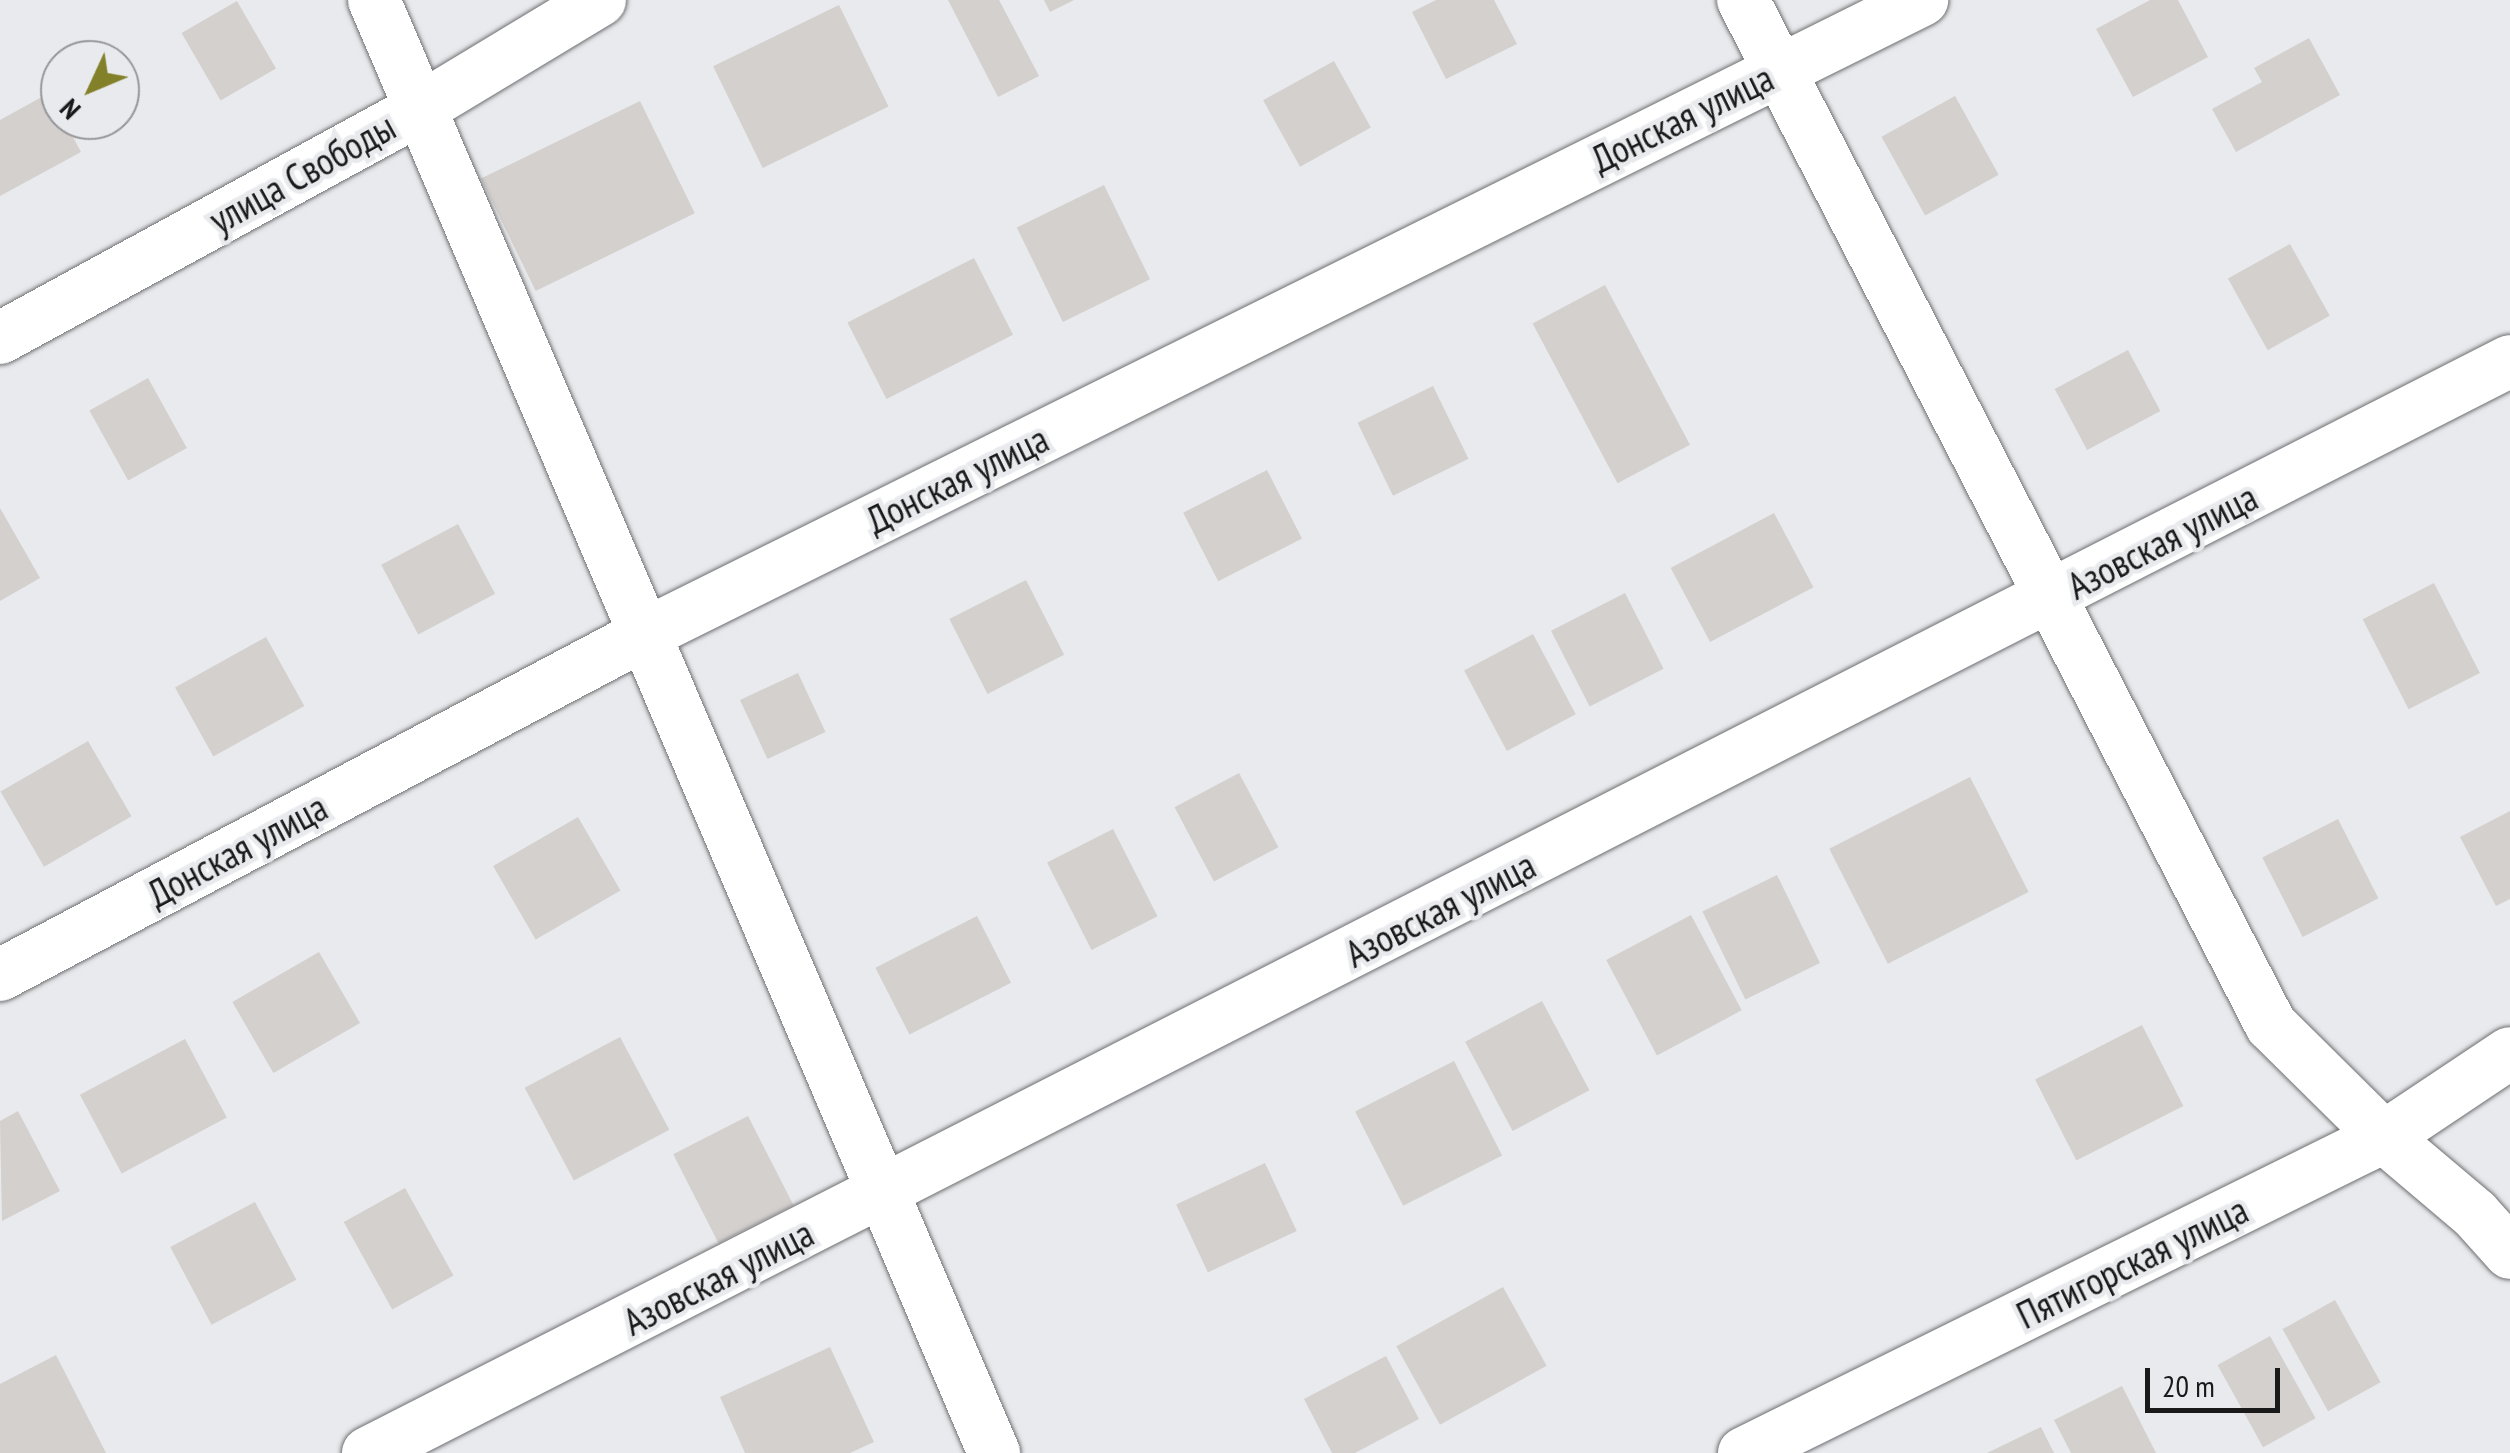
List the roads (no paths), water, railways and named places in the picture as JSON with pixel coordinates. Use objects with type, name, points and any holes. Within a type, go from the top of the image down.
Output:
[{"type":"street","points":[[374,0],[994,1453]]},
{"type":"street","name":"улица Свободы","points":[[0,338],[421,108],[600,0]]},
{"type":"street","points":[[1743,0],[2271,1025],[2384,1138],[2475,1214],[2510,1253]]},
{"type":"street","name":"Донская улица","points":[[0,975],[645,634],[1922,0]]},
{"type":"street","name":"Азовская улица","points":[[368,1453],[2510,361]]},
{"type":"street","name":"Пятигорская улица","points":[[1744,1453],[2384,1138],[2510,1054]]}]
